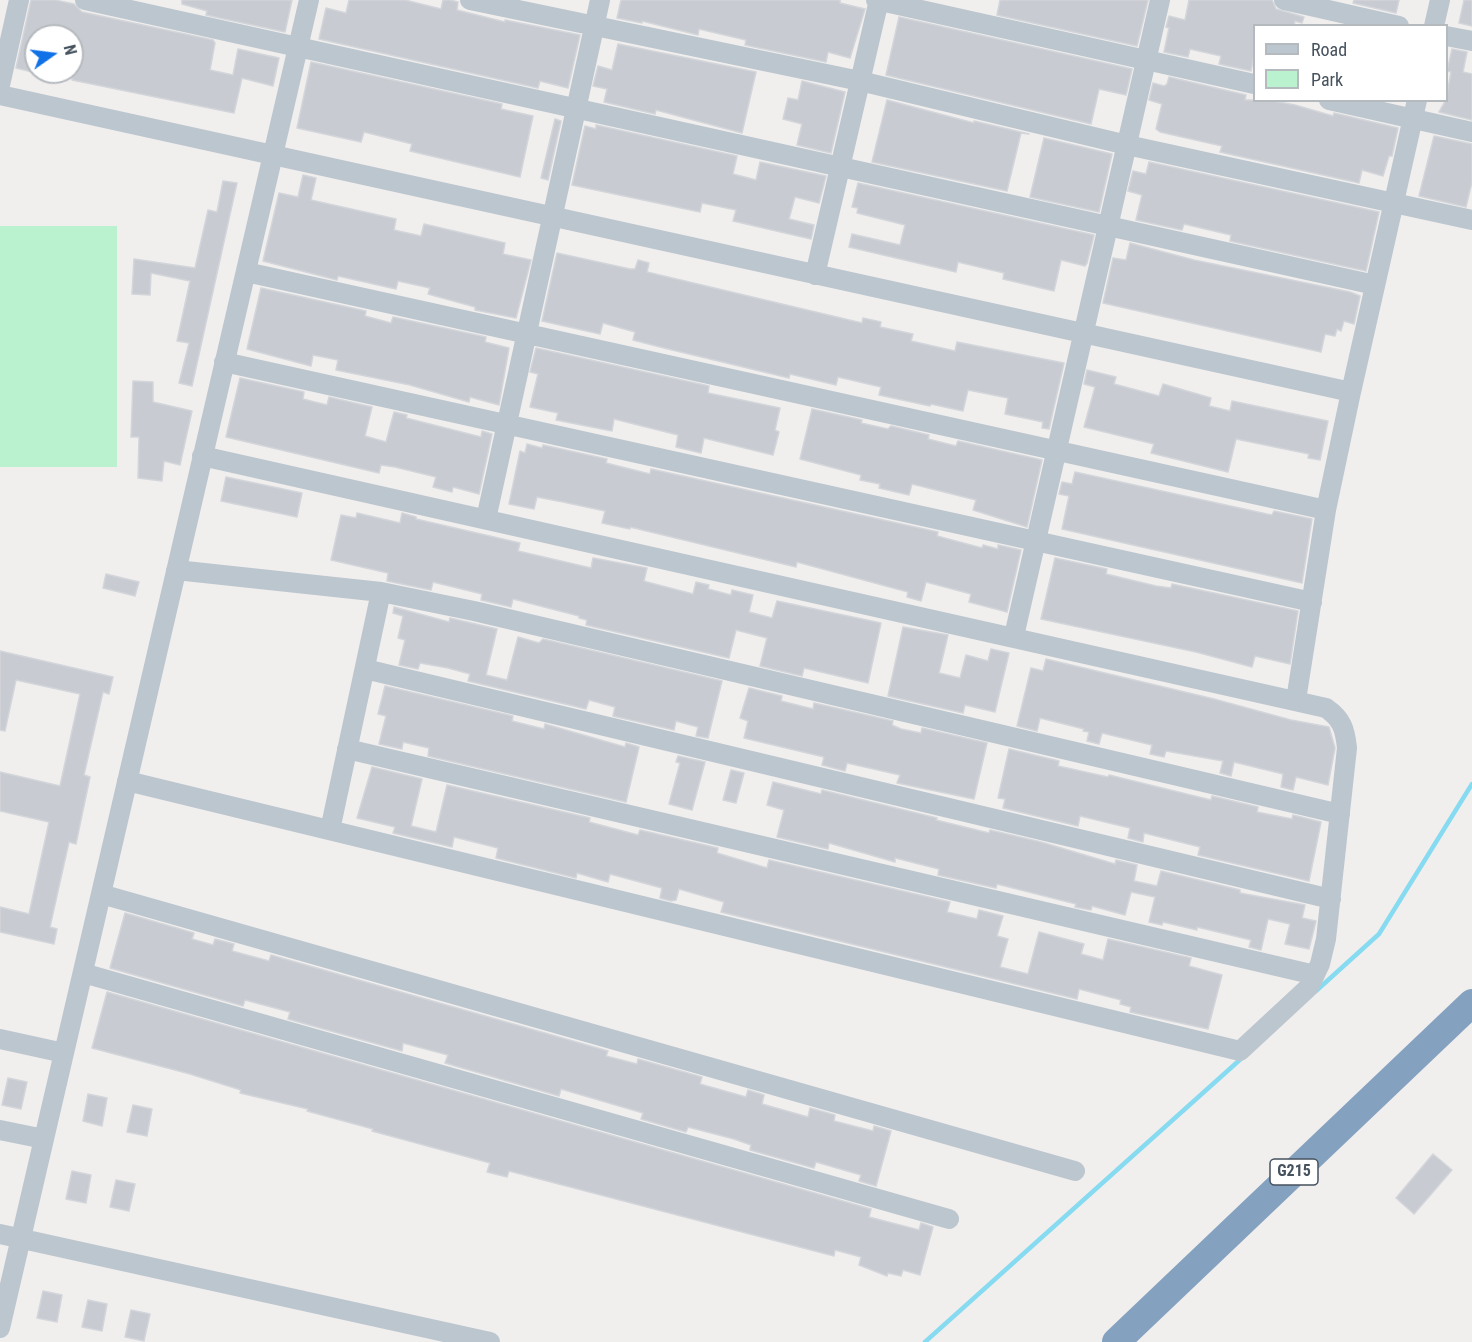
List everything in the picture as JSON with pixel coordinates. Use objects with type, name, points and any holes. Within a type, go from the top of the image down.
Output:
[{"type":"highway","name":"G215","points":[[1116,1342],[1472,1003]]},
{"type":"street","points":[[0,85],[19,0]]},
{"type":"street","points":[[85,0],[297,49],[1375,285]]},
{"type":"street","points":[[0,1328],[309,0]]},
{"type":"street","points":[[470,0],[860,81],[1127,145],[1472,220]]},
{"type":"street","points":[[486,519],[600,0]]},
{"type":"street","points":[[815,275],[878,0],[1253,84]]},
{"type":"street","points":[[1014,636],[1160,0]]},
{"type":"street","points":[[1284,0],[1390,24]]},
{"type":"street","points":[[1434,24],[1440,0]]},
{"type":"street","points":[[1448,36],[1472,41]]},
{"type":"street","points":[[0,95],[272,157],[1351,392]]},
{"type":"street","points":[[1346,102],[1415,110],[1472,132]]},
{"type":"street","points":[[1296,700],[1326,510],[1415,110]]},
{"type":"street","points":[[246,272],[1056,453],[1326,510]]},
{"type":"street","points":[[224,362],[507,422],[1312,602]]},
{"type":"street","points":[[127,781],[1240,1051],[1309,987],[1326,939],[1347,748],[1344,728],[1337,716],[1326,708],[1014,636],[202,456]]},
{"type":"street","points":[[176,570],[381,592],[474,611],[1340,814]]},
{"type":"street","points":[[330,830],[381,592]]},
{"type":"street","points":[[365,669],[1330,900]]},
{"type":"street","points":[[347,749],[1315,975]]},
{"type":"street","points":[[101,894],[1075,1171]]},
{"type":"street","points":[[82,973],[949,1219]]},
{"type":"street","points":[[0,1039],[64,1053]]},
{"type":"street","points":[[0,1130],[44,1139]]},
{"type":"street","points":[[0,1234],[489,1342]]},
{"type":"street","points":[[0,1340],[9,1342]]},
{"type":"green space","points":[[0,226],[117,226],[117,467],[0,467]]},
{"type":"building","points":[[31,0],[55,0],[74,4],[82,12],[213,40],[215,43],[210,70],[233,75],[238,49],[279,58],[273,86],[242,78],[234,113],[84,82],[84,24],[26,24]]},
{"type":"building","points":[[182,0],[292,0],[285,32],[206,15],[207,11],[182,4]]},
{"type":"building","points":[[349,0],[405,0],[441,9],[443,0],[450,0],[458,2],[457,10],[505,22],[505,20],[580,35],[568,88],[540,81],[538,88],[319,39],[326,8],[346,13]]},
{"type":"building","points":[[621,0],[840,0],[840,3],[865,9],[850,58],[828,52],[826,62],[745,45],[746,40],[699,29],[698,35],[642,21],[642,23],[617,18]]},
{"type":"building","points":[[1000,0],[1148,0],[1137,46],[997,15]]},
{"type":"building","points":[[1189,0],[1272,0],[1276,9],[1304,17],[1302,23],[1295,21],[1294,24],[1253,24],[1251,71],[1219,64],[1221,56],[1190,49],[1188,57],[1164,52],[1169,16],[1185,20]]},
{"type":"building","points":[[1354,0],[1399,0],[1396,13],[1353,3]]},
{"type":"building","points":[[1464,0],[1472,0],[1472,26],[1459,23]]},
{"type":"building","points":[[899,17],[1132,69],[1126,95],[1099,89],[1091,124],[886,75]]},
{"type":"building","points":[[24,32],[24,70],[16,68]]},
{"type":"building","points":[[618,44],[756,72],[742,133],[656,110],[655,114],[604,102],[607,89],[593,86],[598,66],[612,70]]},
{"type":"building","points":[[1452,49],[1467,52],[1463,72],[1472,74],[1472,120],[1439,112],[1445,102],[1448,102],[1451,72],[1448,71]]},
{"type":"building","points":[[311,62],[502,104],[501,109],[533,116],[520,177],[410,151],[412,144],[364,132],[361,142],[297,128]]},
{"type":"building","points":[[1169,77],[1246,95],[1245,100],[1253,100],[1253,102],[1279,102],[1333,116],[1334,113],[1398,128],[1392,156],[1389,156],[1383,176],[1362,170],[1359,183],[1220,152],[1222,146],[1160,132],[1156,129],[1162,104],[1149,100],[1153,83],[1164,86]]},
{"type":"building","points":[[802,81],[845,92],[831,153],[797,145],[802,124],[783,119],[788,98],[798,100]]},
{"type":"building","points":[[887,100],[974,123],[974,121],[1029,134],[1021,133],[1007,191],[872,162]]},
{"type":"building","points":[[555,119],[561,121],[548,180],[541,178]]},
{"type":"building","points":[[596,125],[737,156],[733,174],[756,180],[760,162],[826,176],[819,203],[795,197],[789,219],[814,225],[811,239],[733,221],[736,210],[702,203],[700,212],[572,185],[585,126],[596,129]]},
{"type":"building","points":[[1434,136],[1472,144],[1472,182],[1466,207],[1419,196]]},
{"type":"building","points":[[1044,138],[1112,154],[1099,212],[1030,197]]},
{"type":"building","points":[[1149,162],[1379,212],[1366,271],[1230,241],[1231,235],[1184,224],[1182,230],[1136,220],[1142,195],[1128,191],[1133,171],[1146,174]]},
{"type":"building","points":[[303,175],[316,178],[311,200],[396,219],[394,230],[421,236],[424,224],[505,243],[503,254],[531,260],[516,318],[475,310],[475,307],[428,294],[430,288],[398,281],[396,289],[338,276],[337,280],[263,261],[279,193],[298,197]]},
{"type":"building","points":[[223,181],[237,183],[192,386],[179,383],[189,343],[177,341],[190,281],[151,273],[150,295],[132,294],[134,259],[195,268],[208,210],[217,212]]},
{"type":"building","points":[[858,183],[1094,235],[1087,263],[1085,266],[1061,260],[1054,291],[1003,279],[1004,273],[958,262],[956,272],[849,247],[852,234],[900,245],[905,225],[857,213],[858,208],[852,207]]},
{"type":"building","points":[[1130,243],[1194,260],[1350,292],[1360,296],[1354,324],[1344,321],[1341,331],[1337,329],[1335,336],[1325,334],[1321,352],[1103,303],[1113,258],[1126,260]]},
{"type":"building","points":[[557,253],[630,269],[635,269],[638,260],[649,263],[647,272],[862,323],[863,318],[881,322],[880,327],[913,334],[911,341],[955,351],[957,342],[1064,363],[1049,429],[1042,428],[1043,422],[1005,414],[1008,398],[968,390],[963,411],[931,404],[930,406],[879,395],[881,387],[838,377],[836,385],[790,374],[789,378],[664,348],[633,340],[635,332],[603,323],[600,334],[542,321]]},
{"type":"building","points":[[261,288],[366,311],[365,316],[391,323],[393,317],[486,337],[485,342],[509,348],[499,405],[470,397],[469,402],[410,385],[336,370],[338,360],[313,355],[311,366],[247,349]]},
{"type":"building","points":[[536,348],[709,386],[708,393],[780,408],[775,430],[779,432],[773,455],[704,438],[701,453],[676,447],[678,435],[614,419],[612,431],[556,420],[558,413],[530,407],[538,374],[530,372]]},
{"type":"building","points":[[1087,370],[1116,377],[1114,384],[1159,396],[1163,384],[1211,398],[1209,406],[1230,411],[1232,401],[1328,421],[1320,460],[1308,458],[1309,454],[1236,439],[1228,472],[1151,453],[1154,444],[1084,427],[1095,387],[1084,384]]},
{"type":"building","points":[[240,378],[304,392],[303,399],[327,405],[329,397],[372,407],[365,436],[386,442],[394,412],[407,415],[406,418],[481,437],[482,431],[492,434],[479,494],[453,487],[452,492],[433,487],[436,477],[395,467],[381,465],[379,473],[226,437]]},
{"type":"building","points":[[133,381],[153,382],[153,402],[192,411],[180,465],[164,461],[162,481],[138,478],[139,437],[131,437]]},
{"type":"building","points":[[812,409],[862,420],[861,423],[888,429],[891,426],[929,435],[928,439],[956,446],[958,441],[1042,460],[1027,527],[973,510],[976,500],[912,484],[909,495],[879,488],[880,484],[860,480],[861,475],[800,459]]},
{"type":"building","points":[[527,444],[542,448],[543,445],[607,459],[606,463],[650,474],[651,469],[938,532],[937,536],[982,548],[983,545],[998,549],[998,545],[1021,550],[1007,612],[969,602],[971,594],[926,582],[921,601],[907,597],[908,592],[797,562],[796,567],[630,527],[630,529],[602,523],[605,511],[537,497],[534,509],[509,504],[520,451],[525,453]]},
{"type":"building","points":[[1075,472],[1272,515],[1274,511],[1312,519],[1302,583],[1062,529],[1069,496],[1059,494],[1062,482],[1072,484]]},
{"type":"building","points":[[226,477],[302,493],[297,517],[221,501]]},
{"type":"building","points":[[357,513],[400,523],[402,513],[416,517],[416,519],[520,543],[518,551],[591,568],[593,558],[647,568],[644,581],[693,594],[696,582],[709,585],[708,589],[731,595],[732,590],[753,595],[749,612],[772,618],[777,601],[881,623],[868,683],[804,668],[802,676],[760,666],[767,638],[736,630],[729,658],[586,625],[587,620],[579,616],[513,599],[511,607],[481,600],[482,594],[433,582],[431,590],[387,581],[388,573],[331,560],[341,515],[356,518]]},
{"type":"building","points":[[1055,558],[1107,569],[1106,574],[1156,586],[1171,588],[1172,584],[1298,611],[1290,664],[1255,656],[1252,667],[1196,652],[1041,619]]},
{"type":"building","points":[[106,574],[139,582],[135,596],[103,588]]},
{"type":"building","points":[[394,607],[449,622],[450,618],[497,629],[486,675],[507,680],[518,637],[539,643],[543,639],[722,681],[708,738],[696,736],[698,727],[676,721],[674,730],[613,716],[615,707],[589,700],[586,709],[468,681],[470,674],[448,668],[420,663],[418,669],[399,665],[405,640],[398,638],[403,616],[393,613]]},
{"type":"building","points":[[903,627],[948,635],[939,673],[960,678],[966,655],[988,661],[991,649],[1009,653],[995,712],[965,705],[963,713],[888,696]]},
{"type":"building","points":[[0,651],[113,677],[109,694],[103,692],[84,775],[90,777],[76,844],[69,842],[50,927],[57,929],[54,944],[0,932],[0,907],[29,914],[49,822],[0,811],[0,772],[60,786],[80,694],[16,680],[5,731],[0,730]]},
{"type":"building","points":[[1046,659],[1291,720],[1329,727],[1335,748],[1328,785],[1296,777],[1293,790],[1281,787],[1283,774],[1234,762],[1231,776],[1220,773],[1223,761],[1166,751],[1164,757],[1150,754],[1152,745],[1102,733],[1099,744],[1087,741],[1089,732],[1083,731],[1084,729],[1040,718],[1037,731],[1017,726],[1031,668],[1043,671]]},
{"type":"building","points":[[385,686],[513,716],[512,721],[544,729],[545,724],[625,747],[626,743],[639,747],[626,802],[428,756],[429,748],[403,742],[402,749],[379,744],[386,716],[378,714]]},
{"type":"building","points":[[749,688],[782,696],[781,701],[813,709],[814,703],[893,721],[892,725],[901,729],[921,733],[922,728],[987,743],[974,799],[897,783],[900,775],[847,763],[845,771],[822,765],[824,757],[744,738],[748,721],[740,718]]},
{"type":"building","points":[[1009,749],[1059,761],[1058,766],[1108,777],[1109,775],[1211,800],[1212,796],[1258,807],[1257,812],[1292,819],[1293,815],[1321,822],[1309,881],[1198,855],[1200,847],[1144,833],[1143,842],[1128,838],[1130,828],[1080,816],[1078,826],[1003,808],[1005,799],[998,798]]},
{"type":"building","points":[[678,756],[705,762],[692,810],[669,804],[680,763],[676,762]]},
{"type":"building","points":[[372,767],[422,779],[411,826],[436,832],[447,785],[590,818],[589,822],[638,835],[640,830],[718,848],[717,853],[767,868],[769,860],[950,902],[947,912],[977,919],[979,910],[1003,916],[997,936],[1008,939],[1000,967],[1028,974],[1039,932],[1084,944],[1081,954],[1103,960],[1108,939],[1191,958],[1189,966],[1222,975],[1208,1029],[1130,1012],[1131,1007],[1120,1004],[1121,1000],[1079,989],[1077,999],[721,912],[724,902],[679,889],[676,900],[671,901],[660,898],[662,888],[610,874],[608,882],[577,873],[576,878],[496,858],[498,848],[454,837],[452,847],[393,833],[395,827],[357,818]]},
{"type":"building","points":[[731,770],[744,773],[736,803],[723,800]]},
{"type":"building","points":[[773,782],[821,794],[822,790],[989,833],[990,830],[1041,842],[1115,864],[1116,860],[1137,865],[1134,881],[1157,886],[1161,871],[1240,890],[1240,893],[1305,905],[1302,918],[1316,921],[1309,949],[1285,944],[1290,924],[1268,919],[1261,950],[1249,947],[1251,940],[1197,927],[1197,930],[1163,922],[1162,925],[1149,922],[1155,897],[1131,892],[1125,915],[1092,906],[1091,910],[997,884],[996,888],[938,875],[939,869],[895,858],[895,862],[829,843],[828,849],[777,837],[784,810],[767,805]]},
{"type":"building","points":[[125,913],[194,933],[192,939],[213,945],[215,939],[234,944],[232,951],[269,961],[271,955],[608,1051],[606,1056],[637,1064],[638,1059],[702,1077],[700,1084],[746,1097],[748,1090],[764,1095],[762,1104],[808,1117],[810,1108],[835,1115],[834,1121],[873,1131],[874,1126],[891,1131],[876,1186],[859,1181],[861,1175],[816,1162],[814,1168],[750,1150],[751,1145],[734,1139],[688,1127],[686,1132],[641,1119],[643,1113],[561,1089],[559,1096],[445,1063],[448,1055],[403,1043],[402,1051],[288,1019],[290,1012],[245,1000],[243,1006],[110,968]]},
{"type":"building","points":[[107,992],[871,1209],[869,1217],[919,1230],[921,1223],[933,1227],[920,1275],[903,1270],[901,1276],[888,1273],[887,1276],[859,1265],[861,1257],[835,1250],[834,1256],[509,1171],[507,1177],[487,1172],[490,1163],[372,1131],[373,1129],[307,1111],[308,1109],[240,1093],[241,1090],[190,1074],[92,1048]]},
{"type":"building","points":[[8,1078],[27,1082],[21,1109],[2,1105]]},
{"type":"building","points":[[88,1094],[107,1098],[102,1126],[83,1121]]},
{"type":"building","points":[[133,1105],[152,1109],[147,1136],[127,1132]]},
{"type":"building","points":[[1433,1154],[1452,1170],[1414,1214],[1396,1198]]},
{"type":"building","points":[[72,1171],[91,1175],[86,1203],[66,1199]]},
{"type":"building","points":[[116,1180],[135,1184],[129,1211],[110,1207]]},
{"type":"building","points":[[43,1291],[62,1295],[57,1322],[37,1318]]},
{"type":"building","points":[[88,1300],[107,1304],[102,1331],[82,1327]]},
{"type":"building","points":[[131,1310],[150,1314],[144,1341],[125,1337]]},
{"type":"waterway","points":[[1316,991],[1379,934],[1472,784]]},
{"type":"waterway","points":[[925,1342],[1243,1057]]}]
